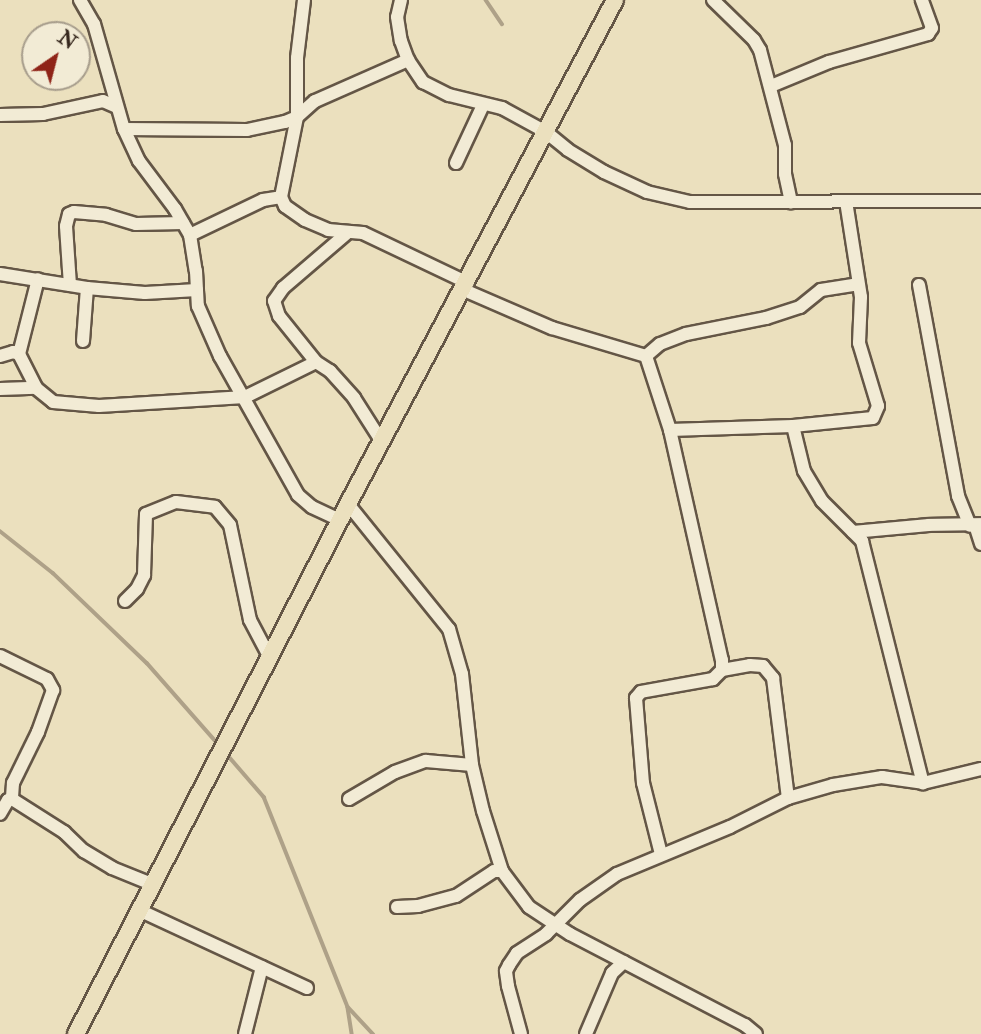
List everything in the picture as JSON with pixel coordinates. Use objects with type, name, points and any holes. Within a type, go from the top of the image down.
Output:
[{"type":"main road","points":[[76,1034],[348,504],[466,287],[615,0]]},
{"type":"street","points":[[80,0],[98,36],[124,129],[139,161],[190,235],[198,306],[220,356],[298,495],[312,507],[340,520]]},
{"type":"street","points":[[304,0],[297,58],[297,117],[281,197],[285,206],[304,220],[346,234],[363,233],[466,287],[552,327],[646,356]]},
{"type":"street","points":[[401,0],[397,17],[408,60],[424,82],[449,95],[502,108],[546,132],[568,150],[604,172],[647,192],[690,202],[981,201]]},
{"type":"street","points":[[713,0],[754,40],[771,86],[785,145],[785,174],[791,202]]},
{"type":"street","points":[[771,86],[829,62],[928,34],[932,28],[922,0]]},
{"type":"street","points":[[124,129],[247,130],[297,117],[315,101],[408,60]]},
{"type":"street","points":[[0,116],[43,114],[103,101],[117,107]]},
{"type":"street","points":[[456,163],[483,105]]},
{"type":"street","points":[[190,235],[263,200],[281,197]]},
{"type":"street","points":[[670,430],[793,426],[873,418],[878,405],[859,343],[861,298],[846,201]]},
{"type":"street","points":[[70,285],[66,226],[69,214],[74,212],[106,215],[136,224],[183,223]]},
{"type":"street","points":[[346,234],[283,288],[274,301],[279,316],[316,362],[330,370],[354,398],[382,442]]},
{"type":"street","points":[[0,274],[87,289],[145,293],[197,290]]},
{"type":"street","points":[[38,279],[19,354],[36,388],[53,402],[99,405],[245,397],[316,362]]},
{"type":"street","points":[[646,356],[660,344],[686,334],[766,318],[800,307],[821,290],[858,284]]},
{"type":"street","points":[[919,285],[958,496],[975,525],[981,544]]},
{"type":"street","points":[[82,341],[87,289]]},
{"type":"street","points":[[0,356],[13,352],[19,354]]},
{"type":"street","points":[[646,356],[670,430],[722,670]]},
{"type":"street","points":[[0,388],[36,388]]},
{"type":"street","points":[[793,426],[804,471],[822,500],[862,541],[923,783]]},
{"type":"street","points":[[125,601],[137,589],[144,575],[146,514],[176,502],[215,508],[230,525],[250,620],[270,658]]},
{"type":"street","points":[[348,504],[449,629],[463,674],[472,765],[502,871],[529,908],[624,962],[745,1025],[756,1034]]},
{"type":"street","points":[[853,532],[929,525],[975,525]]},
{"type":"street","points":[[0,656],[47,679],[53,690],[38,732],[13,783],[12,799]]},
{"type":"street","points":[[661,853],[643,783],[636,698],[641,691],[713,679],[722,670],[750,665],[763,666],[773,678],[788,797]]},
{"type":"street","points":[[349,800],[395,772],[426,761],[472,765]]},
{"type":"street","points":[[521,1034],[506,971],[517,953],[556,925],[580,900],[617,874],[661,853],[730,827],[788,797],[833,785],[882,777],[923,783],[981,769]]},
{"type":"street","points":[[0,814],[8,800],[12,799]]},
{"type":"street","points":[[12,799],[64,832],[84,851],[112,868],[154,886]]},
{"type":"street","points":[[397,907],[418,906],[456,896],[494,871],[502,871]]},
{"type":"street","points":[[141,911],[307,988]]},
{"type":"street","points":[[586,1034],[612,973],[624,962]]},
{"type":"street","points":[[245,1034],[262,967]]},
{"type":"waterway","points":[[486,0],[502,24]]},
{"type":"waterway","points":[[0,531],[53,573],[147,663],[220,746]]},
{"type":"waterway","points":[[225,752],[264,797],[348,1007],[373,1034]]},
{"type":"waterway","points":[[348,1008],[352,1034]]}]
